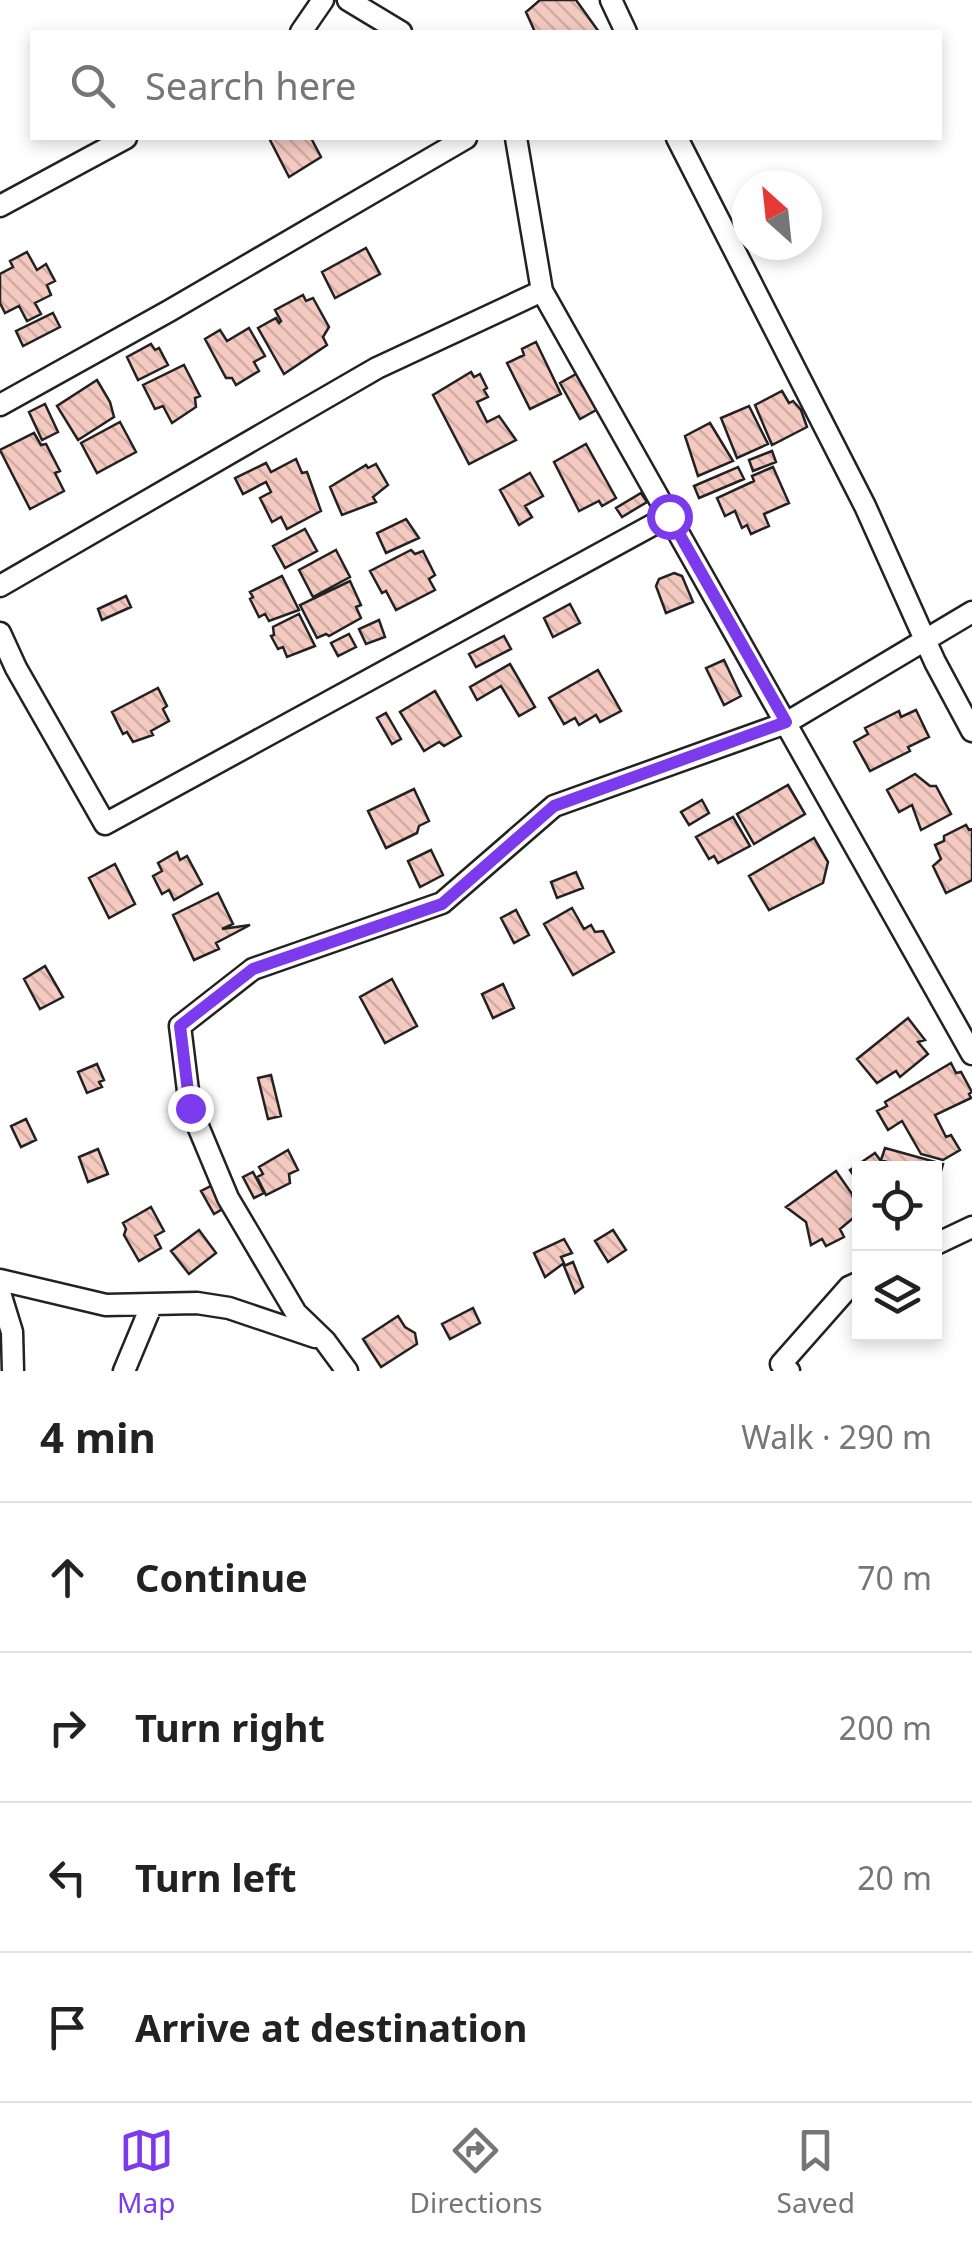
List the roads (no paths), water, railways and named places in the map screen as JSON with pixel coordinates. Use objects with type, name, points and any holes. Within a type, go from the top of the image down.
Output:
[{"type":"street","points":[[303,30],[324,0]]},
{"type":"street","points":[[348,0],[398,30]]},
{"type":"street","points":[[610,0],[625,30]]},
{"type":"street","points":[[0,206],[122,140]]},
{"type":"street","points":[[0,404],[463,140]]},
{"type":"street","points":[[516,140],[542,291],[972,1054]]},
{"type":"street","points":[[678,140],[865,506],[924,638],[972,732]]},
{"type":"street","points":[[0,586],[377,368],[542,291]]},
{"type":"street","points":[[0,633],[105,824],[669,516]]},
{"type":"street","points":[[348,1371],[325,1340],[296,1314],[228,1198],[190,1108],[180,1026],[253,969],[442,904],[554,806],[786,722],[972,612]]},
{"type":"street","points":[[942,1242],[972,1227]]},
{"type":"street","points":[[0,1280],[106,1306],[197,1303],[229,1308],[325,1340]]},
{"type":"street","points":[[789,1371],[781,1364],[852,1286]]},
{"type":"street","points":[[0,1293],[12,1332],[13,1371]]},
{"type":"street","points":[[124,1371],[152,1304]]}]
